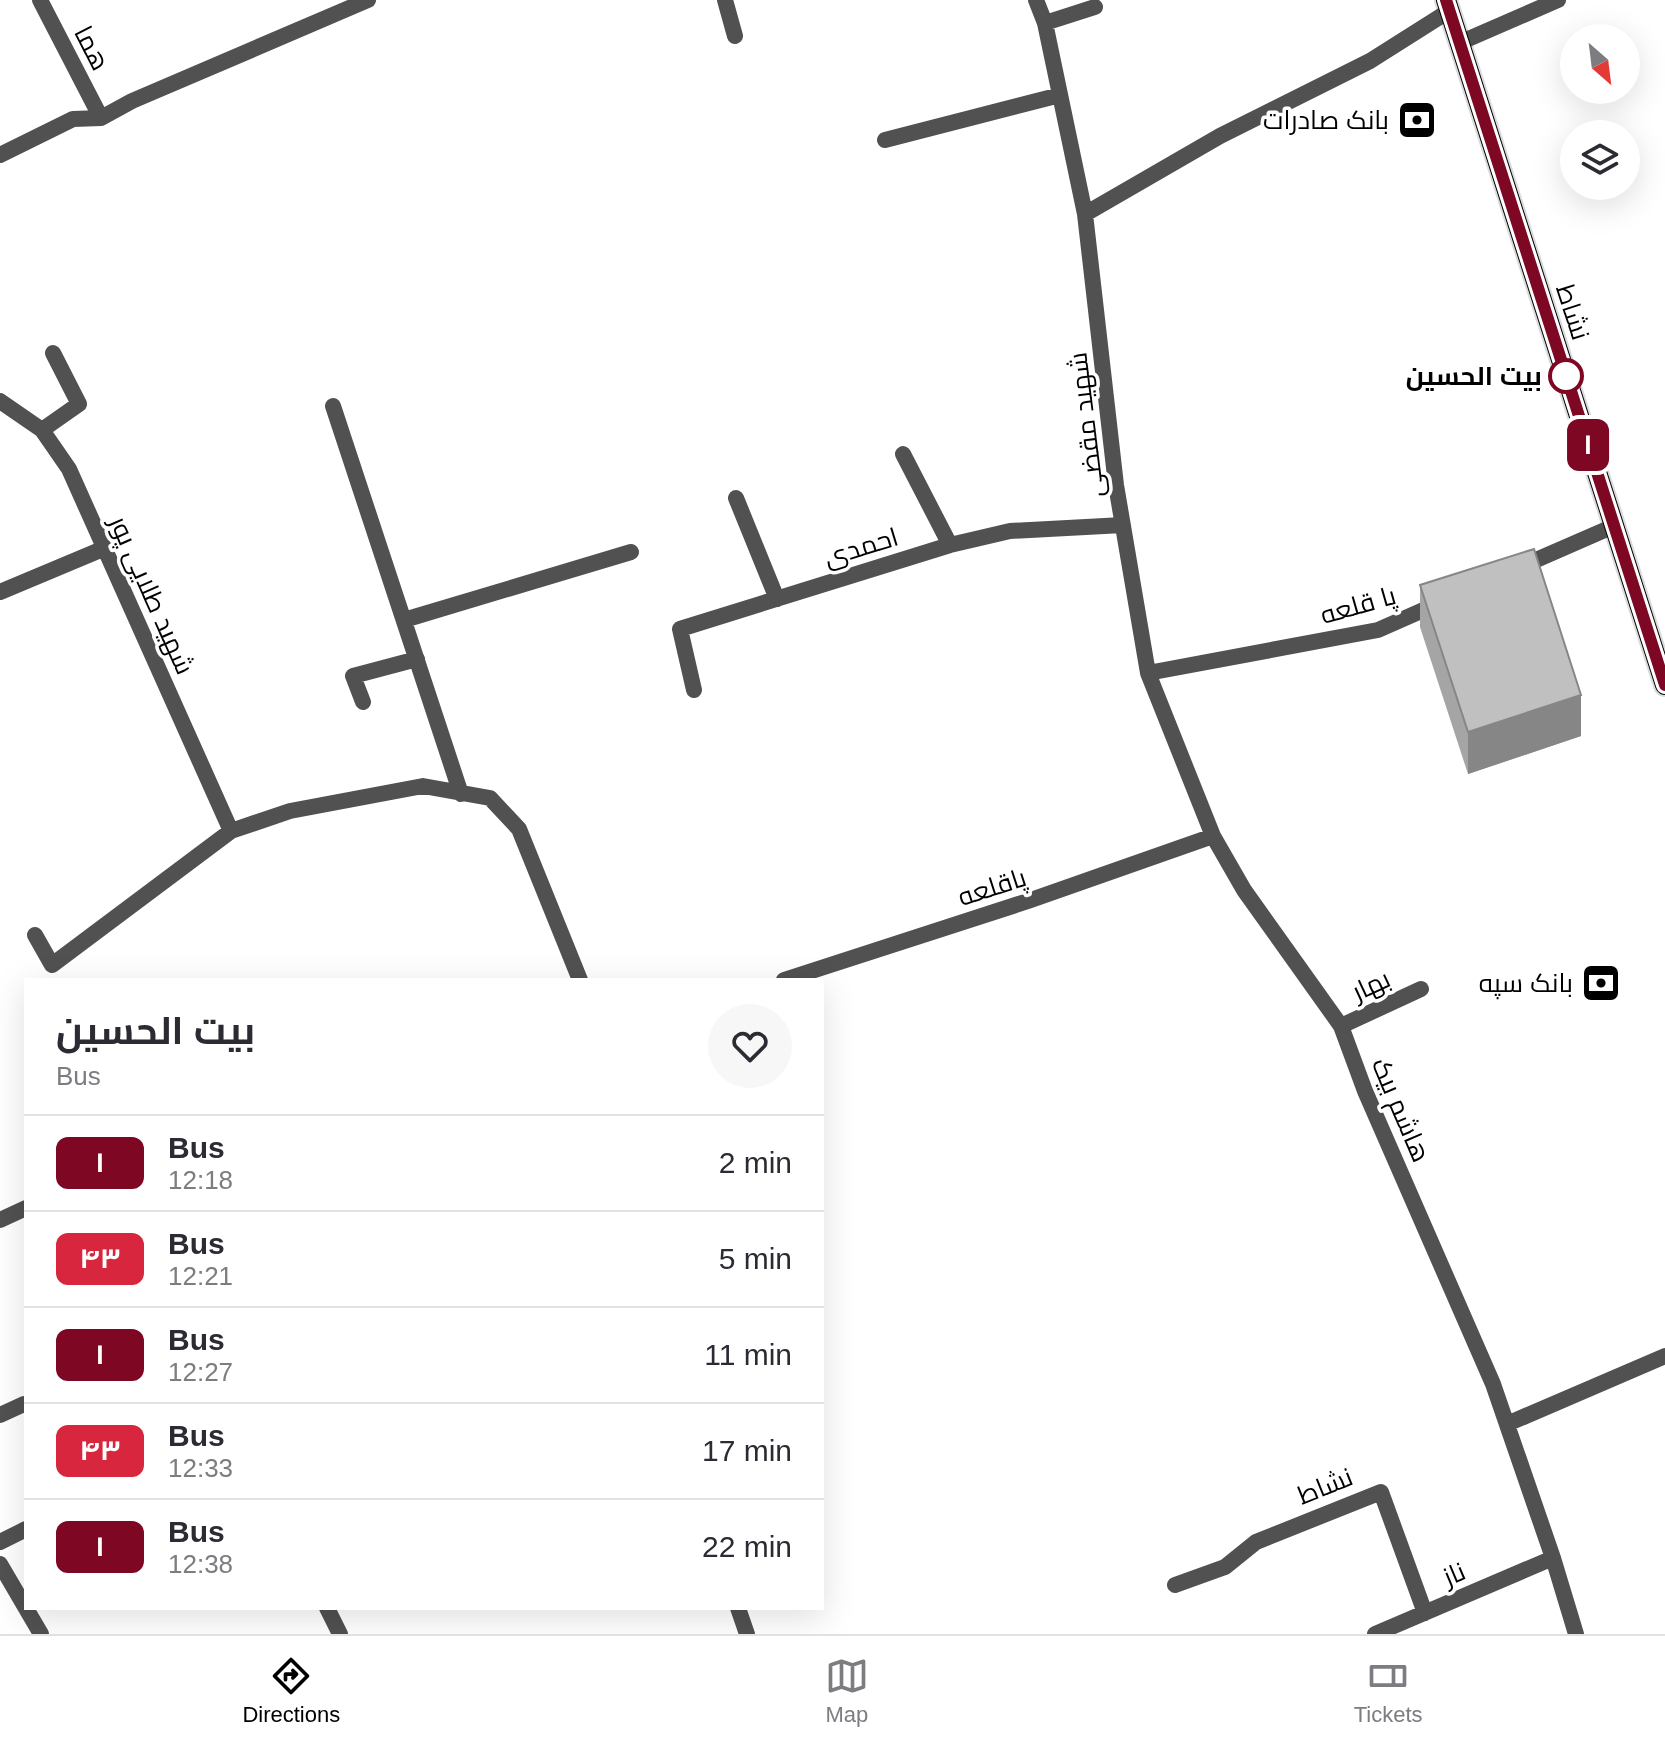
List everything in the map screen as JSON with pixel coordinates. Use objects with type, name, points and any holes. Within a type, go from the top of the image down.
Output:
[{"type":"main road","name":"نشاط","points":[[1448,6],[1665,685]]},
{"type":"street","name":"هما","points":[[40,0],[101,118]]},
{"type":"street","points":[[0,155],[73,119],[101,118],[132,101],[349,4],[368,0]]},
{"type":"street","points":[[725,0],[735,36]]},
{"type":"street","name":"شهید مقضی","points":[[1036,0],[1045,23],[1085,214],[1123,525],[1148,673],[1213,836]]},
{"type":"street","points":[[1459,43],[1558,0]]},
{"type":"street","points":[[1085,214],[1220,136],[1370,61],[1448,6]]},
{"type":"street","points":[[1045,23],[1095,7]]},
{"type":"street","points":[[885,140],[1060,95]]},
{"type":"street","points":[[42,430],[79,404],[53,353]]},
{"type":"street","name":"شهید طلایی پور","points":[[0,401],[42,430],[69,469],[231,831]]},
{"type":"street","points":[[333,406],[461,794]]},
{"type":"street","points":[[903,454],[950,545]]},
{"type":"street","points":[[736,498],[777,599]]},
{"type":"street","name":"احمدی","points":[[694,690],[680,629],[950,545],[1010,531],[1123,525]]},
{"type":"street","points":[[1503,575],[1614,526]]},
{"type":"street","points":[[0,592],[105,548]]},
{"type":"street","points":[[404,620],[631,552]]},
{"type":"street","name":"پا قلعه","points":[[1148,673],[1378,630],[1447,599]]},
{"type":"street","points":[[363,702],[353,676],[417,659]]},
{"type":"street","points":[[35,935],[52,965],[231,831],[290,811],[423,786],[490,798],[519,829],[579,978]]},
{"type":"street","name":"پاقلعه","points":[[790,978],[1028,901],[1213,836]]},
{"type":"street","name":"هاشم بیک","points":[[1213,836],[1244,890],[1341,1026],[1365,1091],[1493,1384],[1576,1634]]},
{"type":"street","name":"بهار","points":[[1341,1026],[1421,989]]},
{"type":"street","points":[[0,1220],[24,1209]]},
{"type":"street","points":[[1507,1424],[1665,1356]]},
{"type":"street","points":[[0,1415],[24,1404]]},
{"type":"street","name":"نشاط","points":[[1175,1585],[1225,1567],[1256,1542],[1381,1492],[1425,1613]]},
{"type":"street","points":[[0,1542],[24,1530]]},
{"type":"street","name":"ناز","points":[[1375,1634],[1553,1558]]},
{"type":"street","points":[[0,1564],[24,1605]]},
{"type":"street","points":[[27,1610],[41,1634]]},
{"type":"street","points":[[328,1610],[340,1634]]},
{"type":"street","points":[[739,1610],[747,1634]]},
{"type":"building","points":[[1534,549],[1581,695],[1468,732],[1420,585]]},
{"type":"bus line","name":"۱","points":[[1446,0],[1665,685]]},
{"type":"place","name":"بانک صادرات","points":[[1417,120]]},
{"type":"place","name":"بیت الحسین","points":[[1566,376]]},
{"type":"place","name":"بانک سپه","points":[[1601,983]]}]
